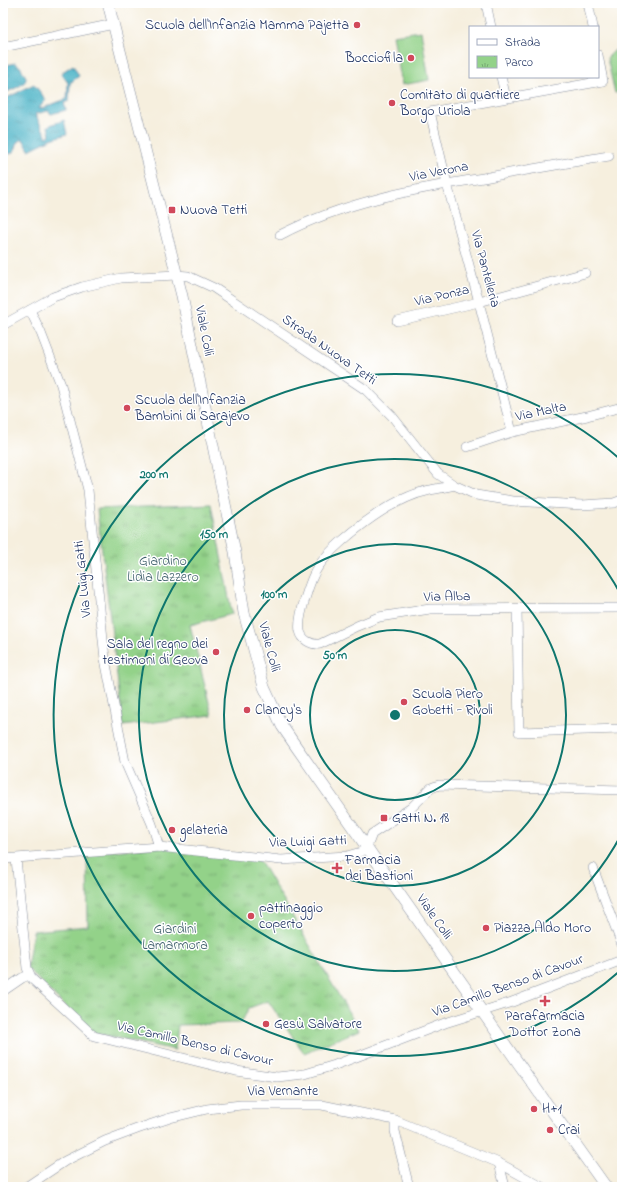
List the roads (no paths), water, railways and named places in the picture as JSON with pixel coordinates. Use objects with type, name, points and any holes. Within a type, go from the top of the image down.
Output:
[{"type":"street","name":"Viale Colli","points":[[108,3],[176,275],[235,552],[244,613],[264,687],[282,726],[606,1187]]},
{"type":"street","points":[[486,3],[491,26]]},
{"type":"street","points":[[588,3],[593,26]]},
{"type":"street","points":[[3,47],[114,24]]},
{"type":"street","points":[[501,78],[506,98],[514,98],[603,81],[599,60]]},
{"type":"street","name":"Via Pantelleria","points":[[506,98],[430,112],[447,184],[480,302],[512,432]]},
{"type":"street","name":"Via Verona","points":[[280,235],[299,225],[371,200],[447,184],[609,156]]},
{"type":"street","name":"Via Ponza","points":[[397,321],[480,302],[585,273]]},
{"type":"street","name":"Strada Nuova Tetti","points":[[3,325],[53,297],[101,282],[121,278],[176,275],[188,276],[214,288],[366,390],[392,416],[438,474],[454,485],[476,495],[513,500],[582,505],[622,500]]},
{"type":"street","name":"Via Luigi Gatti","points":[[30,310],[41,333],[61,385],[88,490],[105,659],[125,762],[152,824],[159,847]]},
{"type":"street","name":"Via Malta","points":[[467,447],[512,432],[622,407]]},
{"type":"street","name":"Via Alba","points":[[454,485],[429,490],[390,505],[339,543],[318,567],[310,581],[301,616],[299,630],[302,637],[314,645],[320,644],[379,617],[430,610],[622,608]]},
{"type":"street","points":[[517,609],[520,732],[622,729]]},
{"type":"street","name":"Via Luigi Gatti","points":[[3,860],[159,847],[281,860],[346,856],[361,852],[367,847],[372,834],[411,808],[431,788],[439,785],[622,790]]},
{"type":"street","points":[[3,991],[22,978],[30,975],[27,968],[16,858]]},
{"type":"street","points":[[593,868],[622,945]]},
{"type":"street","name":"Via Camillo Benso di Cavour","points":[[30,975],[32,979],[94,1036],[236,1071],[277,1077],[305,1074],[336,1065],[364,1053],[482,1011],[506,1005],[622,960]]},
{"type":"street","name":"Via Vernante","points":[[26,1187],[65,1161],[105,1141],[150,1124],[207,1109],[240,1105],[322,1105],[396,1120],[499,1163],[542,1187]]},
{"type":"street","points":[[396,1120],[395,1131],[408,1187]]},
{"type":"street","points":[[499,1163],[505,1187]]},
{"type":"water","points":[[15,63],[19,65],[26,76],[26,81],[3,94],[3,66]]},
{"type":"water","points":[[73,65],[79,76],[70,83],[69,101],[64,103],[66,110],[51,114],[48,111],[35,114],[47,137],[50,135],[48,126],[64,120],[67,134],[51,139],[29,150],[23,139],[17,142],[16,148],[13,152],[3,155],[3,100],[34,84],[46,100],[38,109],[67,99],[68,83],[61,73]]},
{"type":"place","name":"Scuola dell'Infanzia Mamma Pajetta","points":[[357,25]]},
{"type":"place","name":"Bocciofila","points":[[411,58]]},
{"type":"place","name":"Comitato di quartiere Borgo Uriola","points":[[392,103]]},
{"type":"place","name":"Nuova Tetti","points":[[172,210]]},
{"type":"place","name":"Scuola dell'Infanzia Bambini di Sarajevo","points":[[127,408]]},
{"type":"place","name":"Sala del regno dei testimoni di Geova","points":[[216,652]]},
{"type":"place","name":"Scuola Piero Gobetti - Rivoli","points":[[404,702]]},
{"type":"place","name":"Clancy's","points":[[247,710]]},
{"type":"place","name":"Gatti N. 18","points":[[384,818]]},
{"type":"place","name":"gelateria","points":[[172,830]]},
{"type":"place","name":"Farmacia dei Bastioni","points":[[337,868]]},
{"type":"place","name":"pattinaggio coperto","points":[[251,916]]},
{"type":"place","name":"Piazza Aldo Moro","points":[[486,928]]},
{"type":"place","name":"Parafarmacia Dottor Zona","points":[[545,1001]]},
{"type":"place","name":"Gesù Salvatore","points":[[266,1024]]},
{"type":"place","name":"H+1","points":[[534,1109]]},
{"type":"place","name":"Crai","points":[[550,1130]]},
{"type":"park label","name":"Giardino Lidia Lazzero","points":[[163,570]]},
{"type":"park label","name":"Giardini Lamarmora","points":[[175,938]]}]
